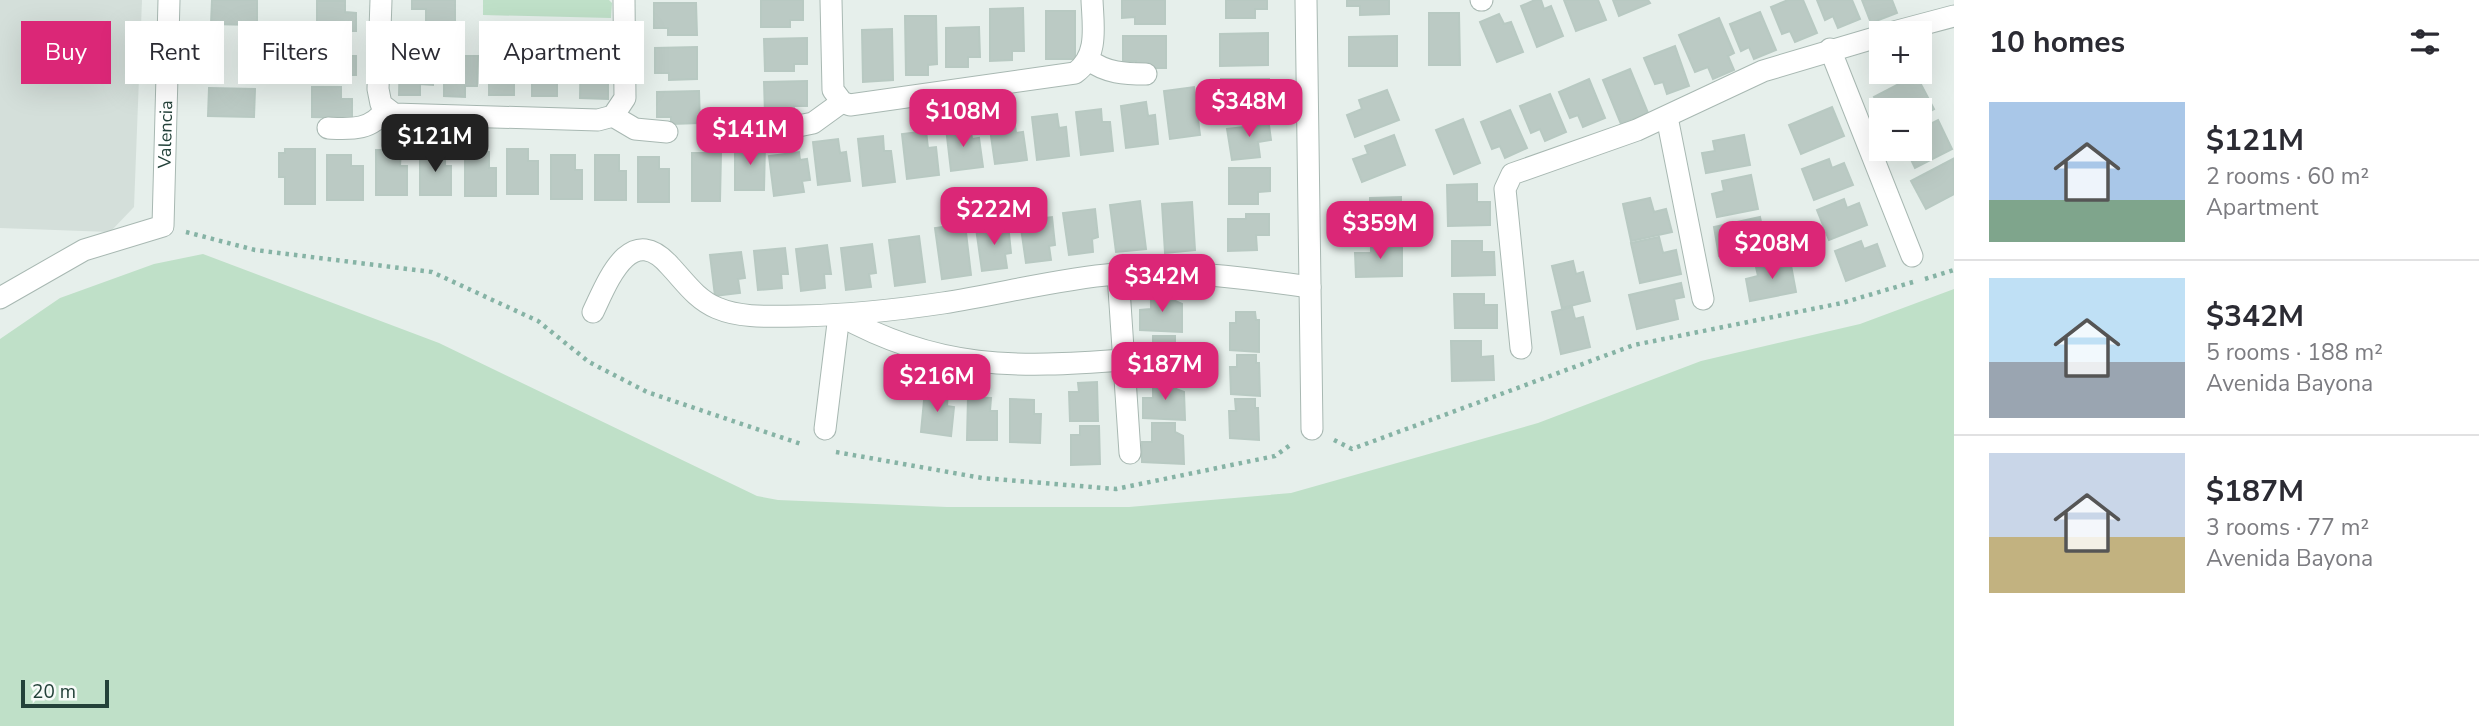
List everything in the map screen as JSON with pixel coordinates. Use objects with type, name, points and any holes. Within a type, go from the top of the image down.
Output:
[{"type":"street","name":"Valencia","points":[[163,226],[169,0]]},
{"type":"street","points":[[381,0],[378,89],[386,110],[403,116],[598,120],[612,116],[625,99],[624,0]]},
{"type":"street","points":[[831,0],[833,90],[842,102],[859,105],[1066,76],[1083,68],[1089,60],[1093,40],[1092,0]]},
{"type":"street","points":[[1306,0],[1312,429]]},
{"type":"street","points":[[1932,22],[1954,16]]},
{"type":"street","points":[[1521,348],[1505,189],[1508,178],[1517,172],[1617,138],[1763,71],[1869,39]]},
{"type":"street","points":[[1830,49],[1912,256]]},
{"type":"street","points":[[1089,60],[1105,70],[1146,74]]},
{"type":"street","points":[[764,133],[813,123],[842,102]]},
{"type":"street","points":[[328,128],[362,128],[373,123],[386,110]]},
{"type":"street","points":[[612,116],[635,130],[667,132]]},
{"type":"street","points":[[1667,117],[1703,299]]},
{"type":"street","points":[[0,298],[84,250],[163,226]]},
{"type":"street","points":[[593,312],[614,267],[630,253],[640,251],[660,257],[694,293],[718,308],[735,314],[839,315],[943,303],[1046,283],[1118,274],[1196,274],[1310,287]]},
{"type":"street","points":[[1118,274],[1130,453]]},
{"type":"street","points":[[822,442],[839,315]]},
{"type":"street","points":[[839,315],[902,346],[958,360],[1030,365],[1124,360]]},
{"type":"path","points":[[163,226],[255,250],[432,272],[538,321],[589,362],[647,392],[822,442],[876,461],[982,478],[1116,489],[1275,456],[1312,429],[1352,449],[1634,345],[1842,303],[1954,270]]},
{"type":"shaded area","points":[[0,0],[142,0],[141,21],[125,21],[125,84],[139,84],[134,207],[110,232],[0,228]]},
{"type":"green space","points":[[483,0],[609,0],[612,3],[611,18],[483,15]]},
{"type":"green space","points":[[203,254],[439,343],[757,496],[778,500],[947,507],[1129,507],[1291,493],[1538,423],[1701,361],[1860,324],[1954,289],[1954,726],[0,726],[0,339],[60,298],[154,264]]},
{"type":"building","points":[[212,0],[257,0],[257,21],[238,21],[238,25],[211,21]]},
{"type":"building","points":[[412,0],[455,0],[455,21],[426,21],[426,9],[412,9]]},
{"type":"building","points":[[761,0],[803,0],[803,20],[790,20],[790,27],[761,27]]},
{"type":"building","points":[[1122,0],[1165,0],[1165,24],[1135,24],[1135,17],[1122,18]]},
{"type":"building","points":[[1226,0],[1267,0],[1267,9],[1255,9],[1255,18],[1226,18]]},
{"type":"building","points":[[1347,0],[1389,0],[1389,14],[1360,15],[1360,6],[1347,6]]},
{"type":"building","points":[[1541,0],[1544,9],[1551,6],[1563,36],[1537,47],[1521,6]]},
{"type":"building","points":[[1564,0],[1598,0],[1606,20],[1576,31]]},
{"type":"building","points":[[1613,0],[1648,0],[1650,3],[1619,16]]},
{"type":"building","points":[[1788,0],[1803,0],[1817,33],[1795,42],[1790,31],[1782,34],[1771,7]]},
{"type":"building","points":[[1817,0],[1852,0],[1860,19],[1838,28],[1833,16],[1825,20]]},
{"type":"building","points":[[1862,0],[1892,0],[1897,13],[1870,21]]},
{"type":"building","points":[[317,1],[345,1],[345,12],[356,13],[356,31],[352,31],[352,21],[317,21]]},
{"type":"building","points":[[654,3],[696,3],[697,35],[668,35],[668,28],[654,28]]},
{"type":"building","points":[[1023,8],[1024,51],[1012,51],[1012,60],[990,61],[990,9]]},
{"type":"building","points":[[1046,11],[1075,11],[1075,59],[1046,59]]},
{"type":"building","points":[[1760,12],[1776,50],[1754,59],[1749,47],[1741,51],[1730,24]]},
{"type":"building","points":[[1429,13],[1459,13],[1460,65],[1429,65]]},
{"type":"building","points":[[1499,14],[1504,24],[1511,22],[1523,52],[1497,62],[1480,22]]},
{"type":"building","points":[[905,16],[936,16],[937,64],[928,65],[928,75],[906,75]]},
{"type":"building","points":[[1719,18],[1734,53],[1728,56],[1734,70],[1713,79],[1708,67],[1695,72],[1679,35]]},
{"type":"building","points":[[979,27],[980,57],[968,57],[968,67],[946,67],[946,28]]},
{"type":"building","points":[[892,29],[893,80],[863,82],[862,30]]},
{"type":"building","points":[[1268,33],[1268,65],[1220,66],[1220,34]]},
{"type":"building","points":[[1123,36],[1166,36],[1166,68],[1136,68],[1136,61],[1123,61]]},
{"type":"building","points":[[1397,36],[1397,66],[1349,66],[1349,37]]},
{"type":"building","points":[[807,38],[807,64],[794,64],[794,71],[765,71],[764,39]]},
{"type":"building","points":[[1675,46],[1689,86],[1667,94],[1663,82],[1655,84],[1644,58]]},
{"type":"building","points":[[697,47],[697,79],[669,80],[669,73],[655,73],[655,48]]},
{"type":"building","points":[[352,56],[356,56],[356,75],[352,75]]},
{"type":"building","points":[[465,56],[478,56],[477,86],[465,86],[465,97],[444,96],[444,84],[465,84]]},
{"type":"building","points":[[1630,69],[1648,113],[1621,124],[1603,80]]},
{"type":"building","points":[[1221,79],[1269,79],[1270,111],[1222,111]]},
{"type":"building","points":[[1589,79],[1605,118],[1583,127],[1578,115],[1570,118],[1559,92]]},
{"type":"building","points":[[807,81],[807,106],[794,106],[794,113],[765,114],[764,82]]},
{"type":"building","points":[[399,84],[420,84],[420,95],[399,95]]},
{"type":"building","points":[[489,84],[514,84],[514,95],[489,95]]},
{"type":"building","points":[[532,84],[557,84],[557,96],[532,96]]},
{"type":"building","points":[[580,84],[608,84],[608,99],[580,98]]},
{"type":"building","points":[[1899,84],[1921,84],[1928,98],[1875,98]]},
{"type":"building","points":[[312,87],[341,87],[341,99],[352,99],[352,118],[312,117]]},
{"type":"building","points":[[1194,87],[1200,135],[1170,139],[1164,91]]},
{"type":"building","points":[[209,88],[255,89],[254,117],[208,116]]},
{"type":"building","points":[[1387,90],[1399,120],[1355,137],[1347,115],[1362,109],[1359,100]]},
{"type":"building","points":[[699,91],[700,123],[671,124],[671,117],[657,117],[657,92]]},
{"type":"building","points":[[1550,94],[1566,132],[1545,141],[1540,129],[1531,133],[1520,106]]},
{"type":"building","points":[[1146,102],[1148,116],[1155,115],[1158,144],[1126,148],[1121,106]]},
{"type":"building","points":[[1832,107],[1844,136],[1801,154],[1789,125]]},
{"type":"building","points":[[1101,109],[1102,122],[1110,122],[1113,151],[1081,155],[1076,112]]},
{"type":"building","points":[[1510,110],[1527,148],[1505,158],[1500,146],[1492,149],[1481,122]]},
{"type":"building","points":[[1057,114],[1059,128],[1066,127],[1069,156],[1037,160],[1032,117]]},
{"type":"building","points":[[1268,118],[1271,140],[1258,142],[1260,157],[1232,160],[1227,129],[1245,127],[1245,121]]},
{"type":"building","points":[[1014,119],[1016,133],[1023,132],[1027,160],[995,164],[989,122]]},
{"type":"building","points":[[1463,119],[1480,163],[1454,174],[1436,130]]},
{"type":"building","points":[[1938,120],[1952,149],[1932,159],[1932,123]]},
{"type":"building","points":[[970,125],[972,139],[979,138],[983,167],[951,171],[946,128]]},
{"type":"building","points":[[926,131],[928,148],[936,147],[939,175],[907,179],[902,134]]},
{"type":"building","points":[[1394,135],[1405,165],[1362,182],[1353,159],[1368,154],[1365,146]]},
{"type":"building","points":[[1744,135],[1750,165],[1706,173],[1702,153],[1715,151],[1713,141]]},
{"type":"building","points":[[883,136],[884,151],[891,151],[895,182],[863,186],[858,139]]},
{"type":"building","points":[[838,139],[840,153],[846,152],[850,181],[818,185],[813,142]]},
{"type":"building","points":[[735,144],[765,144],[764,190],[735,190]]},
{"type":"building","points":[[285,149],[315,149],[315,204],[285,204],[285,177],[279,177],[279,153],[285,153]]},
{"type":"building","points":[[507,149],[528,149],[528,161],[538,161],[538,194],[507,194]]},
{"type":"building","points":[[376,150],[401,150],[400,166],[407,166],[407,195],[376,195]]},
{"type":"building","points":[[420,151],[445,151],[445,166],[451,166],[451,195],[420,195]]},
{"type":"building","points":[[465,152],[489,152],[489,168],[496,168],[496,196],[465,196]]},
{"type":"building","points":[[799,152],[800,160],[807,159],[810,180],[802,181],[804,192],[774,196],[769,156]]},
{"type":"building","points":[[692,153],[721,153],[720,201],[692,201]]},
{"type":"building","points":[[327,155],[351,155],[351,166],[363,166],[363,200],[327,200]]},
{"type":"building","points":[[551,155],[575,155],[575,170],[582,170],[582,199],[551,199]]},
{"type":"building","points":[[595,155],[619,155],[619,171],[626,171],[626,200],[595,200]]},
{"type":"building","points":[[638,157],[659,157],[659,169],[669,169],[669,202],[638,202]]},
{"type":"building","points":[[1829,159],[1832,168],[1844,163],[1853,185],[1814,200],[1802,169]]},
{"type":"building","points":[[1953,159],[1954,194],[1926,209],[1911,181]]},
{"type":"building","points":[[1912,161],[1929,161],[1915,168]]},
{"type":"building","points":[[1229,168],[1270,168],[1270,191],[1258,192],[1258,204],[1229,204]]},
{"type":"building","points":[[1751,175],[1758,209],[1717,217],[1712,194],[1724,191],[1722,181]]},
{"type":"building","points":[[1477,184],[1477,202],[1490,202],[1490,225],[1448,226],[1447,185]]},
{"type":"building","points":[[1401,197],[1401,230],[1355,231],[1354,207],[1370,207],[1370,198]]},
{"type":"building","points":[[1650,198],[1654,212],[1666,209],[1672,232],[1631,241],[1623,204]]},
{"type":"building","points":[[1844,199],[1847,208],[1859,203],[1867,225],[1829,240],[1817,210]]},
{"type":"building","points":[[1140,201],[1146,249],[1116,252],[1110,205]]},
{"type":"building","points":[[1192,202],[1195,250],[1165,253],[1162,204]]},
{"type":"building","points":[[1095,209],[1098,237],[1092,239],[1093,252],[1069,255],[1063,213]]},
{"type":"building","points":[[1246,214],[1269,214],[1269,235],[1256,235],[1257,250],[1228,251],[1228,219],[1246,219]]},
{"type":"building","points":[[1052,217],[1055,245],[1049,246],[1051,260],[1026,263],[1020,221]]},
{"type":"building","points":[[1760,217],[1766,247],[1719,256],[1714,227]]},
{"type":"building","points":[[965,224],[971,275],[942,279],[935,228]]},
{"type":"building","points":[[1008,224],[1011,253],[1005,254],[1007,268],[982,271],[976,228]]},
{"type":"building","points":[[919,236],[925,282],[895,286],[889,240]]},
{"type":"building","points":[[1659,237],[1663,253],[1676,250],[1681,274],[1640,283],[1631,243]]},
{"type":"building","points":[[1452,241],[1482,241],[1482,252],[1494,252],[1495,275],[1452,276]]},
{"type":"building","points":[[1861,241],[1864,249],[1877,244],[1885,266],[1846,281],[1835,251]]},
{"type":"building","points":[[1402,243],[1402,276],[1356,277],[1355,253],[1371,253],[1371,244]]},
{"type":"building","points":[[872,244],[876,273],[869,274],[871,287],[846,290],[841,248]]},
{"type":"building","points":[[827,245],[831,274],[824,274],[825,288],[801,291],[796,249]]},
{"type":"building","points":[[785,248],[788,274],[781,274],[782,288],[758,290],[754,251]]},
{"type":"building","points":[[741,252],[745,278],[738,279],[740,293],[715,296],[710,255]]},
{"type":"building","points":[[1790,260],[1796,292],[1750,301],[1746,279],[1758,276],[1756,267]]},
{"type":"building","points":[[1573,261],[1576,274],[1583,272],[1590,301],[1562,308],[1552,266]]},
{"type":"building","points":[[1681,283],[1684,297],[1674,299],[1678,319],[1637,329],[1629,295]]},
{"type":"building","points":[[1151,291],[1173,291],[1173,300],[1182,304],[1182,332],[1140,330],[1140,310],[1151,309]]},
{"type":"building","points":[[1454,294],[1484,294],[1484,305],[1497,305],[1497,328],[1455,328]]},
{"type":"building","points":[[1572,307],[1575,319],[1583,317],[1590,347],[1561,354],[1552,312]]},
{"type":"building","points":[[1236,312],[1255,312],[1256,320],[1259,320],[1259,352],[1230,350],[1230,323],[1236,323]]},
{"type":"building","points":[[1153,336],[1175,336],[1175,345],[1184,348],[1184,377],[1142,375],[1142,354],[1153,354]]},
{"type":"building","points":[[1451,341],[1481,341],[1481,357],[1493,356],[1494,380],[1452,381]]},
{"type":"building","points":[[1237,355],[1256,355],[1256,363],[1259,363],[1260,396],[1231,394],[1230,367],[1237,367]]},
{"type":"building","points":[[1153,379],[1176,379],[1176,389],[1184,392],[1185,420],[1143,418],[1143,398],[1153,398]]},
{"type":"building","points":[[1097,382],[1098,421],[1070,421],[1069,392],[1079,392],[1078,383]]},
{"type":"building","points":[[925,390],[948,392],[947,406],[954,407],[951,436],[921,432]]},
{"type":"building","points":[[968,397],[991,398],[990,411],[997,411],[997,440],[967,440]]},
{"type":"building","points":[[1010,399],[1034,400],[1034,414],[1041,414],[1040,443],[1010,442]]},
{"type":"building","points":[[1235,399],[1255,399],[1255,408],[1258,408],[1259,440],[1230,438],[1229,411],[1236,411]]},
{"type":"building","points":[[1152,423],[1175,423],[1175,432],[1183,436],[1184,464],[1142,462],[1142,442],[1152,442]]},
{"type":"building","points":[[1080,426],[1099,426],[1100,464],[1071,465],[1071,435],[1080,435]]}]
